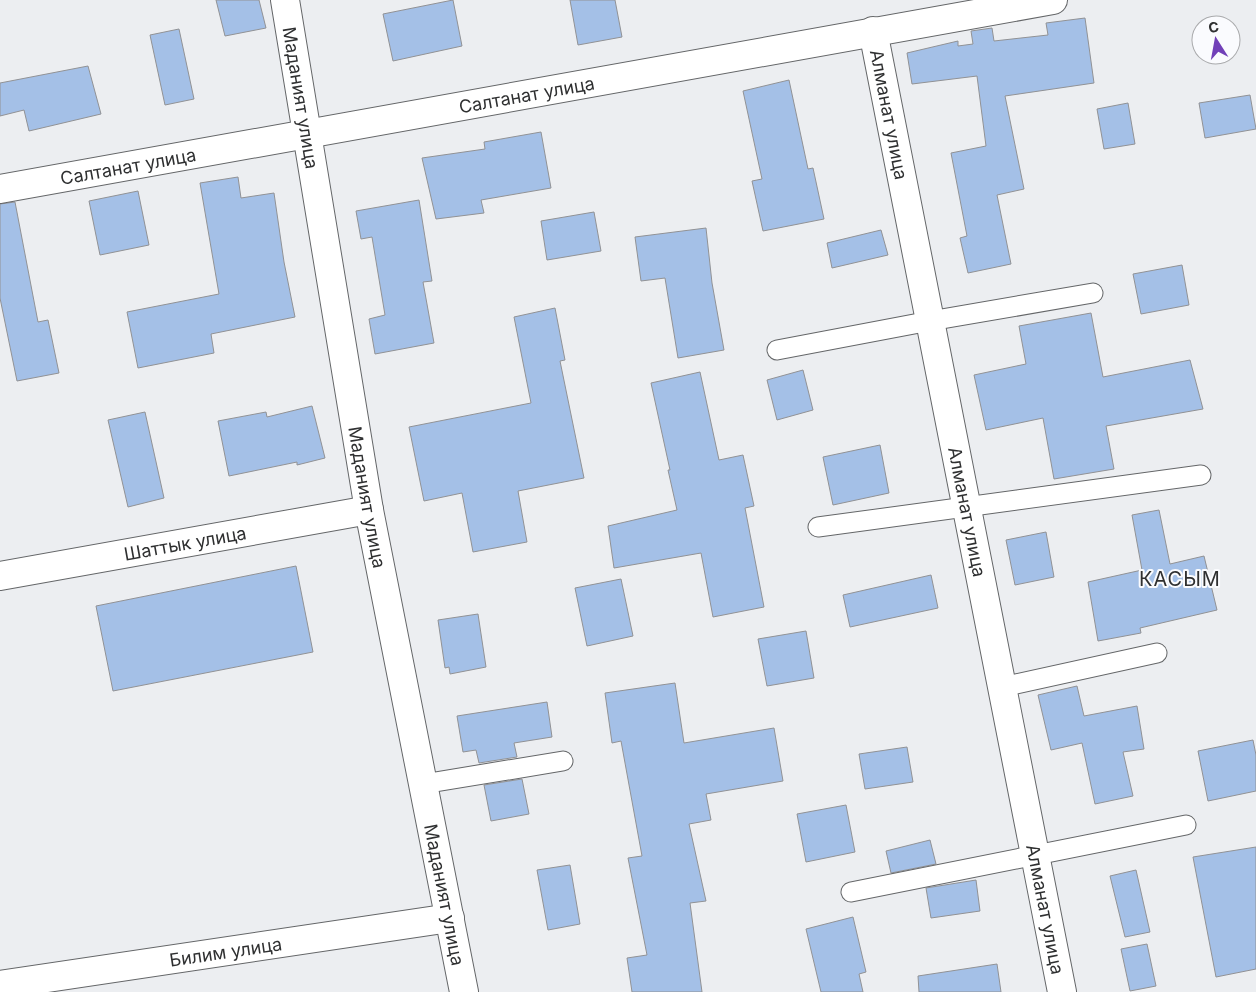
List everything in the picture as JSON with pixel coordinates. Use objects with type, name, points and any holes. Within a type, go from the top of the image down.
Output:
[{"type":"street","name":"Маданият улица","points":[[284,0],[369,510],[464,992]]},
{"type":"street","name":"Салтанат улица","points":[[0,189],[1053,0]]},
{"type":"street","name":"Алманат улица","points":[[873,32],[1062,992]]},
{"type":"street","name":"Шаттык улица","points":[[0,576],[369,510]]},
{"type":"street","name":"Билим улица","points":[[0,985],[450,918]]},
{"type":"lane","points":[[777,350],[930,320],[1093,293]]},
{"type":"lane","points":[[818,527],[966,505],[1201,475]]},
{"type":"lane","points":[[1002,687],[1157,653]]},
{"type":"lane","points":[[423,784],[563,762]]},
{"type":"lane","points":[[851,892],[1186,825]]},
{"type":"building","points":[[216,0],[259,0],[266,28],[225,36]]},
{"type":"building","points":[[453,0],[462,46],[393,61],[383,14]]},
{"type":"building","points":[[570,0],[615,0],[622,37],[578,45]]},
{"type":"building","points":[[1085,18],[1094,83],[1005,96],[1024,189],[997,195],[1011,264],[968,273],[960,238],[967,236],[951,153],[986,146],[977,76],[912,84],[907,53],[958,41],[958,46],[973,44],[971,31],[992,28],[994,41],[1048,35],[1046,23]]},
{"type":"building","points":[[179,29],[194,99],[165,105],[150,35]]},
{"type":"building","points":[[88,66],[101,114],[29,131],[24,110],[0,116],[0,83]]},
{"type":"building","points":[[789,80],[808,169],[813,168],[824,219],[763,231],[752,181],[762,179],[743,91]]},
{"type":"building","points":[[1250,95],[1256,129],[1205,138],[1199,103]]},
{"type":"building","points":[[1128,103],[1135,144],[1104,149],[1097,109]]},
{"type":"building","points":[[541,132],[551,188],[481,200],[484,213],[436,219],[422,158],[485,149],[484,142]]},
{"type":"building","points":[[238,177],[241,198],[274,193],[284,262],[295,317],[211,334],[214,353],[138,368],[127,312],[219,294],[200,183]]},
{"type":"building","points":[[138,191],[149,245],[100,255],[89,201]]},
{"type":"building","points":[[419,200],[432,281],[423,282],[434,343],[375,354],[369,319],[385,315],[372,237],[361,239],[356,211]]},
{"type":"building","points":[[15,202],[38,322],[48,320],[59,373],[17,381],[0,298],[0,204]]},
{"type":"building","points":[[594,212],[601,251],[547,260],[541,221]]},
{"type":"building","points":[[706,228],[712,283],[724,350],[678,358],[665,278],[641,281],[635,237]]},
{"type":"building","points":[[881,230],[888,255],[832,268],[827,243]]},
{"type":"building","points":[[1182,265],[1189,305],[1141,314],[1133,274]]},
{"type":"building","points":[[555,308],[565,360],[560,361],[584,478],[518,491],[527,542],[473,552],[462,493],[424,501],[409,427],[531,403],[514,317]]},
{"type":"building","points":[[1091,313],[1103,377],[1190,360],[1203,409],[1106,426],[1114,469],[1054,479],[1043,418],[986,430],[974,375],[1026,364],[1019,326]]},
{"type":"building","points":[[803,370],[813,410],[777,420],[767,380]]},
{"type":"building","points":[[700,372],[719,460],[743,455],[754,506],[745,508],[764,607],[713,617],[701,553],[614,568],[608,526],[677,510],[651,383]]},
{"type":"building","points":[[312,406],[325,458],[297,465],[297,462],[229,476],[218,421],[266,412],[267,417]]},
{"type":"building","points":[[145,412],[164,498],[128,507],[108,420]]},
{"type":"building","points":[[880,445],[889,493],[833,505],[823,457]]},
{"type":"building","points":[[1159,510],[1170,564],[1204,556],[1217,610],[1140,628],[1141,633],[1098,641],[1088,582],[1142,570],[1132,515]]},
{"type":"building","points":[[1046,532],[1054,577],[1015,585],[1006,540]]},
{"type":"building","points":[[296,566],[313,652],[113,691],[96,606]]},
{"type":"building","points":[[931,575],[938,608],[850,627],[843,595]]},
{"type":"building","points":[[621,579],[633,636],[587,646],[575,588]]},
{"type":"building","points":[[478,614],[486,667],[450,674],[449,667],[445,668],[438,620]]},
{"type":"building","points":[[806,631],[814,678],[767,686],[758,639]]},
{"type":"building","points":[[675,683],[684,743],[774,728],[783,781],[706,794],[711,820],[689,824],[706,901],[690,903],[702,992],[632,992],[627,958],[647,955],[628,858],[642,856],[621,741],[612,743],[605,693]]},
{"type":"building","points":[[1077,686],[1084,716],[1137,706],[1144,749],[1123,752],[1133,796],[1095,804],[1082,743],[1051,750],[1038,695]]},
{"type":"building","points":[[547,702],[552,737],[514,743],[517,757],[479,763],[476,750],[463,752],[457,716]]},
{"type":"building","points":[[1253,740],[1256,755],[1256,791],[1208,801],[1198,751]]},
{"type":"building","points":[[907,747],[913,782],[865,789],[859,754]]},
{"type":"building","points":[[522,779],[529,814],[491,821],[484,785]]},
{"type":"building","points":[[846,805],[855,852],[806,862],[797,814]]},
{"type":"building","points":[[930,840],[936,864],[891,873],[886,851]]},
{"type":"building","points":[[1256,847],[1256,969],[1216,977],[1193,857]]},
{"type":"building","points":[[570,865],[580,924],[548,930],[537,870]]},
{"type":"building","points":[[1136,870],[1150,932],[1125,937],[1110,876]]},
{"type":"building","points":[[976,880],[980,911],[931,918],[926,888]]},
{"type":"building","points":[[853,917],[866,972],[859,974],[863,992],[821,992],[806,929]]},
{"type":"building","points":[[1147,944],[1156,986],[1130,991],[1121,949]]},
{"type":"building","points":[[997,964],[1001,992],[919,992],[918,976]]},
{"type":"district","name":"КАСЫМ","points":[[1180,579]]}]
